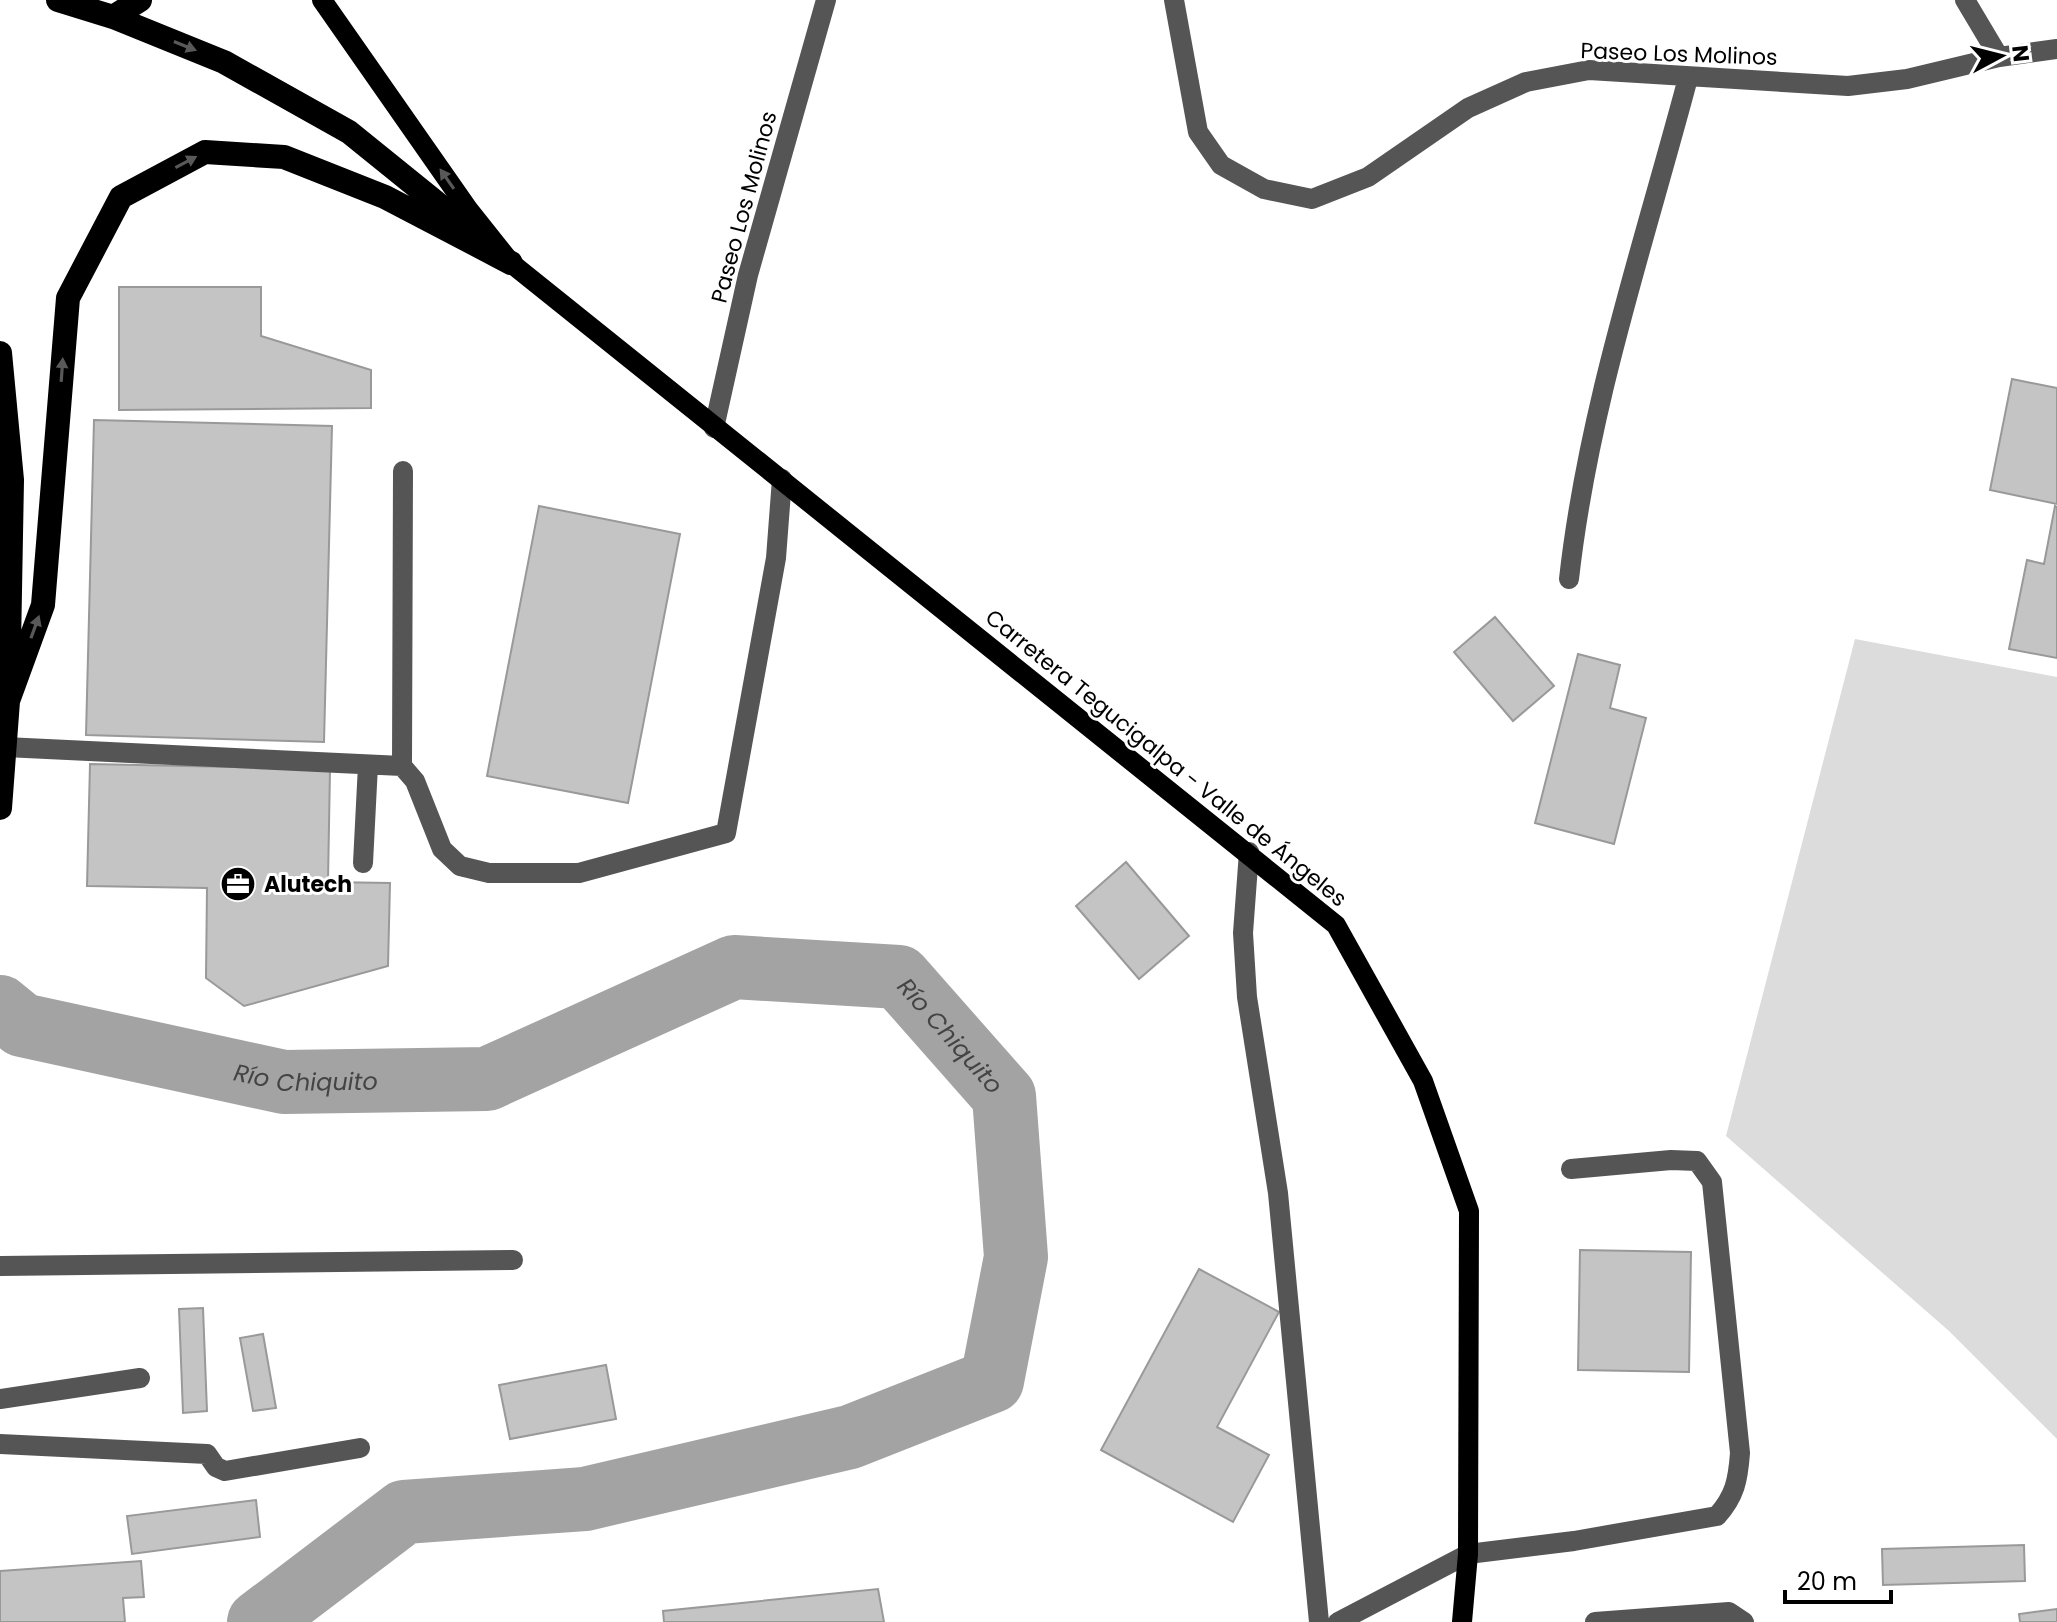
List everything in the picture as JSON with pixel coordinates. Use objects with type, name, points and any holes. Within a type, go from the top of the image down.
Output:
[{"type":"highway","points":[[58,0],[113,17],[224,62],[349,132],[511,263]]},
{"type":"highway","points":[[113,17],[140,0]]},
{"type":"highway","points":[[8,701],[43,605],[68,298],[121,197],[205,152],[284,157],[385,197],[511,263]]},
{"type":"highway","points":[[0,353],[12,480],[8,701],[0,808]]},
{"type":"main road","name":"Carretera Tegucigalpa - Valle de Ángeles","points":[[322,0],[468,209],[511,263],[1249,852],[1336,925],[1423,1081],[1469,1211],[1468,1554],[1462,1622]]},
{"type":"street","name":"Paseo Los Molinos","points":[[714,428],[748,275],[826,0]]},
{"type":"street","name":"Paseo Los Molinos","points":[[1174,0],[1198,132],[1221,165],[1264,189],[1312,199],[1368,177],[1468,108],[1526,82],[1589,70],[1848,86],[1907,79],[1999,57],[2057,49]]},
{"type":"street","points":[[1965,0],[1999,57]]},
{"type":"street","points":[[1569,579],[1595,414],[1688,78]]},
{"type":"street","points":[[403,471],[402,766],[415,781],[442,849],[460,866],[489,873],[579,873],[726,833],[776,558],[782,479]]},
{"type":"street","points":[[5,747],[402,766]]},
{"type":"street","points":[[363,863],[368,765]]},
{"type":"street","points":[[1249,852],[1243,933],[1247,997],[1278,1193],[1319,1622]]},
{"type":"street","points":[[1338,1622],[1468,1554],[1574,1541],[1717,1516],[1731,1501],[1737,1483],[1740,1453],[1712,1182],[1697,1161],[1671,1160],[1571,1169]]},
{"type":"street","points":[[0,1266],[513,1260]]},
{"type":"street","points":[[0,1399],[140,1378]]},
{"type":"street","points":[[0,1444],[207,1454],[216,1467],[225,1471],[360,1448]]},
{"type":"street","points":[[1595,1622],[1729,1612],[1744,1622]]},
{"type":"shaded area","points":[[1855,639],[2057,677],[2057,1439],[1949,1331],[1726,1136]]},
{"type":"building","points":[[119,287],[261,287],[261,336],[371,370],[371,408],[119,410]]},
{"type":"building","points":[[2012,379],[2057,388],[2057,504],[1990,490]]},
{"type":"building","points":[[94,420],[332,426],[324,742],[86,735]]},
{"type":"building","points":[[539,506],[680,534],[628,803],[487,776]]},
{"type":"building","points":[[2055,506],[2057,658],[2009,649],[2027,560],[2044,564]]},
{"type":"building","points":[[1495,617],[1554,686],[1513,721],[1454,652]]},
{"type":"building","points":[[1578,654],[1620,665],[1610,708],[1646,718],[1614,844],[1535,823]]},
{"type":"building","name":"Alutech","points":[[90,764],[330,769],[328,882],[390,883],[388,966],[244,1006],[206,978],[207,888],[87,886]]},
{"type":"building","points":[[1126,862],[1189,936],[1139,979],[1076,906]]},
{"type":"building","points":[[1580,1250],[1691,1252],[1689,1372],[1578,1370]]},
{"type":"building","points":[[1199,1269],[1279,1312],[1217,1427],[1269,1455],[1233,1522],[1101,1450]]},
{"type":"building","points":[[203,1308],[207,1411],[183,1413],[179,1309]]},
{"type":"building","points":[[263,1334],[276,1408],[253,1411],[240,1338]]},
{"type":"building","points":[[606,1365],[616,1419],[510,1439],[499,1385]]},
{"type":"building","points":[[256,1500],[260,1537],[132,1554],[127,1516]]},
{"type":"building","points":[[2024,1545],[2025,1581],[1883,1585],[1882,1549]]},
{"type":"building","points":[[141,1561],[144,1597],[123,1598],[125,1622],[0,1622],[0,1571]]},
{"type":"building","points":[[878,1589],[884,1622],[664,1622],[663,1611]]},
{"type":"building","points":[[2057,1609],[2057,1622],[2020,1622],[2019,1614]]},
{"type":"waterway","name":"Río Chiquito","points":[[0,1007],[22,1025],[284,1082],[487,1079],[734,967],[899,977],[1004,1096],[1016,1257],[992,1381],[850,1437],[585,1499],[404,1512],[259,1622]]},
{"type":"place","name":"Alutech","points":[[238,884]]}]
